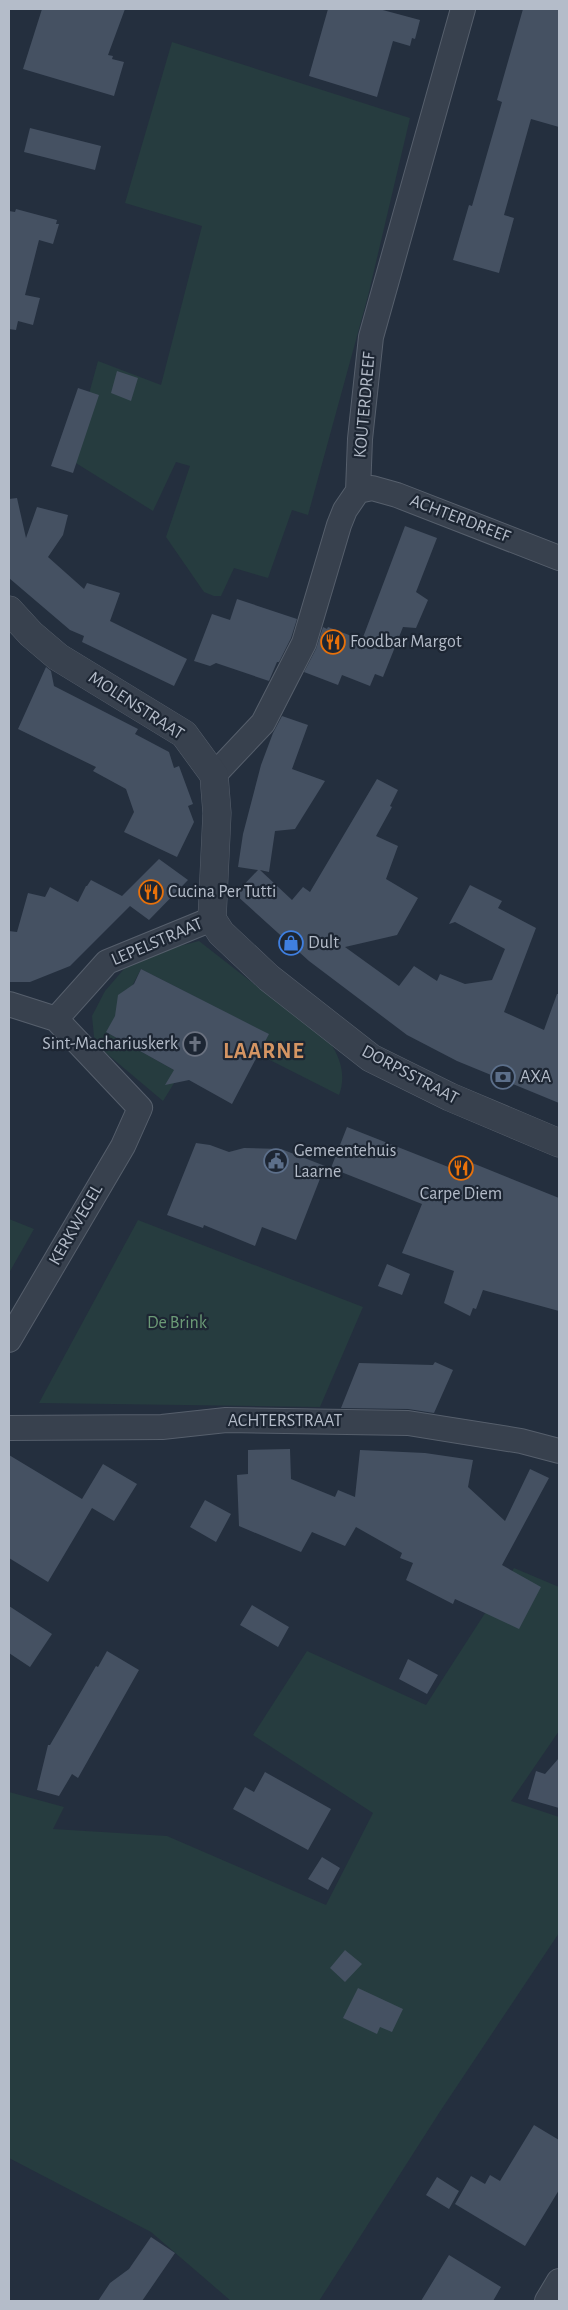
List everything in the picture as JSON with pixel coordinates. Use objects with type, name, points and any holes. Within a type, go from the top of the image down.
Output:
[{"type":"street","name":"KOUTERDREEF","points":[[214,775],[263,723],[304,643],[339,525],[358,491],[360,439],[371,337],[463,9]]},
{"type":"street","name":"ACHTERDREEF","points":[[358,491],[372,488],[397,495],[559,558]]},
{"type":"street","name":"MOLENSTRAAT","points":[[9,610],[31,634],[58,657],[184,734],[214,775]]},
{"type":"street","points":[[212,919],[217,813],[214,775]]},
{"type":"street","name":"LEPELSTRAAT","points":[[56,1019],[107,962],[212,919]]},
{"type":"street","name":"DORPSSTRAAT","points":[[212,919],[221,933],[269,978],[371,1058],[450,1097],[559,1142]]},
{"type":"street","points":[[9,1004],[56,1019]]},
{"type":"street","name":"KERKWEGEL","points":[[9,1340],[122,1146],[140,1108],[56,1019]]},
{"type":"street","name":"ACHTERSTRAAT","points":[[9,1428],[162,1427],[226,1420],[408,1423],[521,1441],[559,1451]]},
{"type":"street","points":[[547,2301],[559,2281]]},
{"type":"green space","points":[[172,42],[410,118],[368,296],[308,515],[292,510],[268,578],[234,568],[221,596],[214,596],[204,592],[166,537],[190,466],[176,462],[153,511],[71,460],[98,361],[161,385],[202,226],[125,203]]},
{"type":"green space","points":[[199,941],[330,1043],[340,1061],[342,1081],[339,1095],[258,1054],[268,1034],[141,969],[129,992],[127,989],[124,991],[121,1007],[106,1032],[174,1070],[176,1080],[163,1101],[106,1053],[94,1037],[92,1016],[105,991],[124,969],[172,948]]},
{"type":"green space","points":[[9,1219],[34,1229],[9,1273]]},
{"type":"green space","name":"De Brink","points":[[138,1220],[363,1307],[320,1407],[39,1403]]},
{"type":"green space","points":[[514,1568],[559,1587],[559,1731],[511,1801],[559,1817],[559,1933],[439,2113],[319,2301],[231,2301],[151,2232],[9,2158],[9,1792],[64,1807],[53,1829],[167,1836],[326,1905],[373,1813],[253,1735],[307,1651],[426,1705]]},
{"type":"building","points":[[42,9],[125,9],[108,55],[113,56],[112,59],[124,62],[114,96],[23,69]]},
{"type":"building","points":[[328,9],[379,9],[420,20],[415,39],[412,38],[410,46],[393,41],[377,97],[309,76]]},
{"type":"building","points":[[523,9],[559,9],[559,127],[531,119],[504,215],[514,218],[499,273],[453,260],[469,205],[472,206],[502,102],[497,100]]},
{"type":"building","points":[[30,128],[101,146],[95,170],[24,152]]},
{"type":"building","points":[[16,209],[57,220],[56,224],[59,224],[53,244],[39,240],[25,295],[40,298],[33,325],[18,321],[16,330],[9,329],[9,211],[15,212]]},
{"type":"building","points":[[117,371],[138,378],[131,401],[111,393]]},
{"type":"building","points":[[78,388],[99,395],[73,473],[51,466]]},
{"type":"building","points":[[17,498],[26,538],[37,507],[68,515],[63,535],[48,557],[84,589],[87,583],[120,593],[110,621],[187,659],[174,686],[82,642],[84,636],[70,630],[9,578],[9,499]]},
{"type":"building","points":[[405,526],[437,538],[416,592],[428,600],[416,628],[403,627],[383,677],[375,674],[370,686],[342,675],[338,685],[304,672],[316,649],[323,627],[327,629],[328,627],[362,640]]},
{"type":"building","points":[[237,599],[297,619],[291,638],[279,662],[277,662],[269,681],[216,663],[210,666],[194,661],[212,614],[230,620]]},
{"type":"building","points":[[46,667],[51,671],[54,686],[138,729],[135,734],[169,752],[174,768],[179,766],[193,804],[188,806],[194,822],[177,857],[124,832],[134,812],[126,789],[93,771],[96,767],[18,729]]},
{"type":"building","points":[[282,716],[308,725],[292,769],[325,781],[295,829],[275,831],[269,872],[260,870],[292,900],[303,887],[310,892],[377,779],[398,790],[390,806],[392,807],[376,836],[398,846],[386,879],[418,898],[397,935],[345,947],[399,986],[414,966],[437,981],[440,974],[465,984],[492,980],[505,949],[455,922],[449,924],[470,885],[502,901],[498,908],[536,928],[504,1012],[544,1030],[557,994],[559,994],[559,1103],[457,1061],[407,1035],[309,961],[235,894],[258,870],[238,867],[243,834],[261,765],[273,733]]},
{"type":"building","points":[[159,859],[188,880],[149,920],[130,906],[70,966],[30,982],[9,982],[9,931],[17,932],[28,893],[45,897],[50,887],[78,902],[91,880],[122,896]]},
{"type":"building","name":"Sint-Machariuskerk","points":[[141,969],[269,1034],[232,1104],[189,1080],[165,1085],[174,1070],[106,1032],[115,1016],[118,995],[134,984]]},
{"type":"building","points":[[347,1127],[451,1168],[455,1156],[559,1198],[559,1311],[483,1290],[476,1309],[473,1308],[470,1316],[444,1303],[454,1271],[402,1253],[422,1204],[331,1168]]},
{"type":"building","points":[[196,1143],[210,1145],[229,1152],[244,1148],[281,1149],[325,1166],[296,1240],[262,1227],[255,1246],[204,1225],[203,1228],[167,1215]]},
{"type":"building","points":[[387,1264],[410,1274],[402,1295],[378,1286]]},
{"type":"building","points":[[435,1362],[453,1370],[434,1413],[408,1409],[341,1408],[359,1363],[433,1365]]},
{"type":"building","points":[[290,1449],[291,1479],[335,1497],[338,1490],[355,1497],[360,1450],[425,1453],[473,1460],[468,1487],[505,1521],[530,1469],[549,1478],[502,1565],[541,1587],[519,1629],[455,1599],[453,1604],[406,1580],[413,1563],[400,1558],[402,1553],[356,1527],[345,1546],[312,1532],[301,1552],[239,1526],[237,1475],[248,1474],[248,1450]]},
{"type":"building","points":[[9,1455],[82,1499],[103,1464],[137,1484],[114,1521],[92,1508],[48,1582],[9,1558]]},
{"type":"building","points":[[205,1500],[231,1514],[216,1542],[190,1527]]},
{"type":"building","points":[[252,1605],[289,1627],[278,1647],[240,1625]]},
{"type":"building","points":[[9,1606],[52,1634],[30,1667],[9,1653]]},
{"type":"building","points":[[107,1651],[139,1670],[78,1778],[72,1774],[59,1796],[37,1790],[48,1745],[50,1745],[96,1666],[98,1667]]},
{"type":"building","points":[[408,1659],[438,1675],[427,1694],[399,1679]]},
{"type":"building","points":[[559,1758],[559,1808],[528,1799],[536,1771],[545,1774]]},
{"type":"building","points":[[265,1772],[331,1809],[308,1850],[233,1809],[245,1787],[254,1792]]},
{"type":"building","points":[[322,1857],[340,1868],[328,1890],[308,1879]]},
{"type":"building","points":[[345,1950],[362,1964],[345,1982],[330,1968]]},
{"type":"building","points":[[358,1988],[403,2009],[392,2032],[380,2027],[377,2034],[343,2018]]},
{"type":"building","points":[[534,2125],[559,2140],[559,2190],[525,2246],[455,2204],[471,2176],[485,2184],[490,2175],[500,2181]]},
{"type":"building","points":[[437,2177],[459,2191],[449,2209],[426,2195]]},
{"type":"building","points":[[151,2237],[175,2253],[142,2301],[98,2301],[110,2283],[129,2269]]},
{"type":"building","points":[[449,2255],[501,2287],[493,2301],[421,2301]]},
{"type":"place","name":"Foodbar Margot","points":[[333,642]]},
{"type":"place","name":"Cucina Per Tutti","points":[[151,892]]},
{"type":"place","name":"Dult","points":[[291,943]]},
{"type":"place","name":"Sint-Machariuskerk","points":[[195,1044]]},
{"type":"place","name":"AXA","points":[[503,1077]]},
{"type":"place","name":"Gemeentehuis Laarne","points":[[276,1161]]},
{"type":"place","name":"Carpe Diem","points":[[461,1168]]},
{"type":"district","name":"LAARNE","points":[[264,1051]]}]
